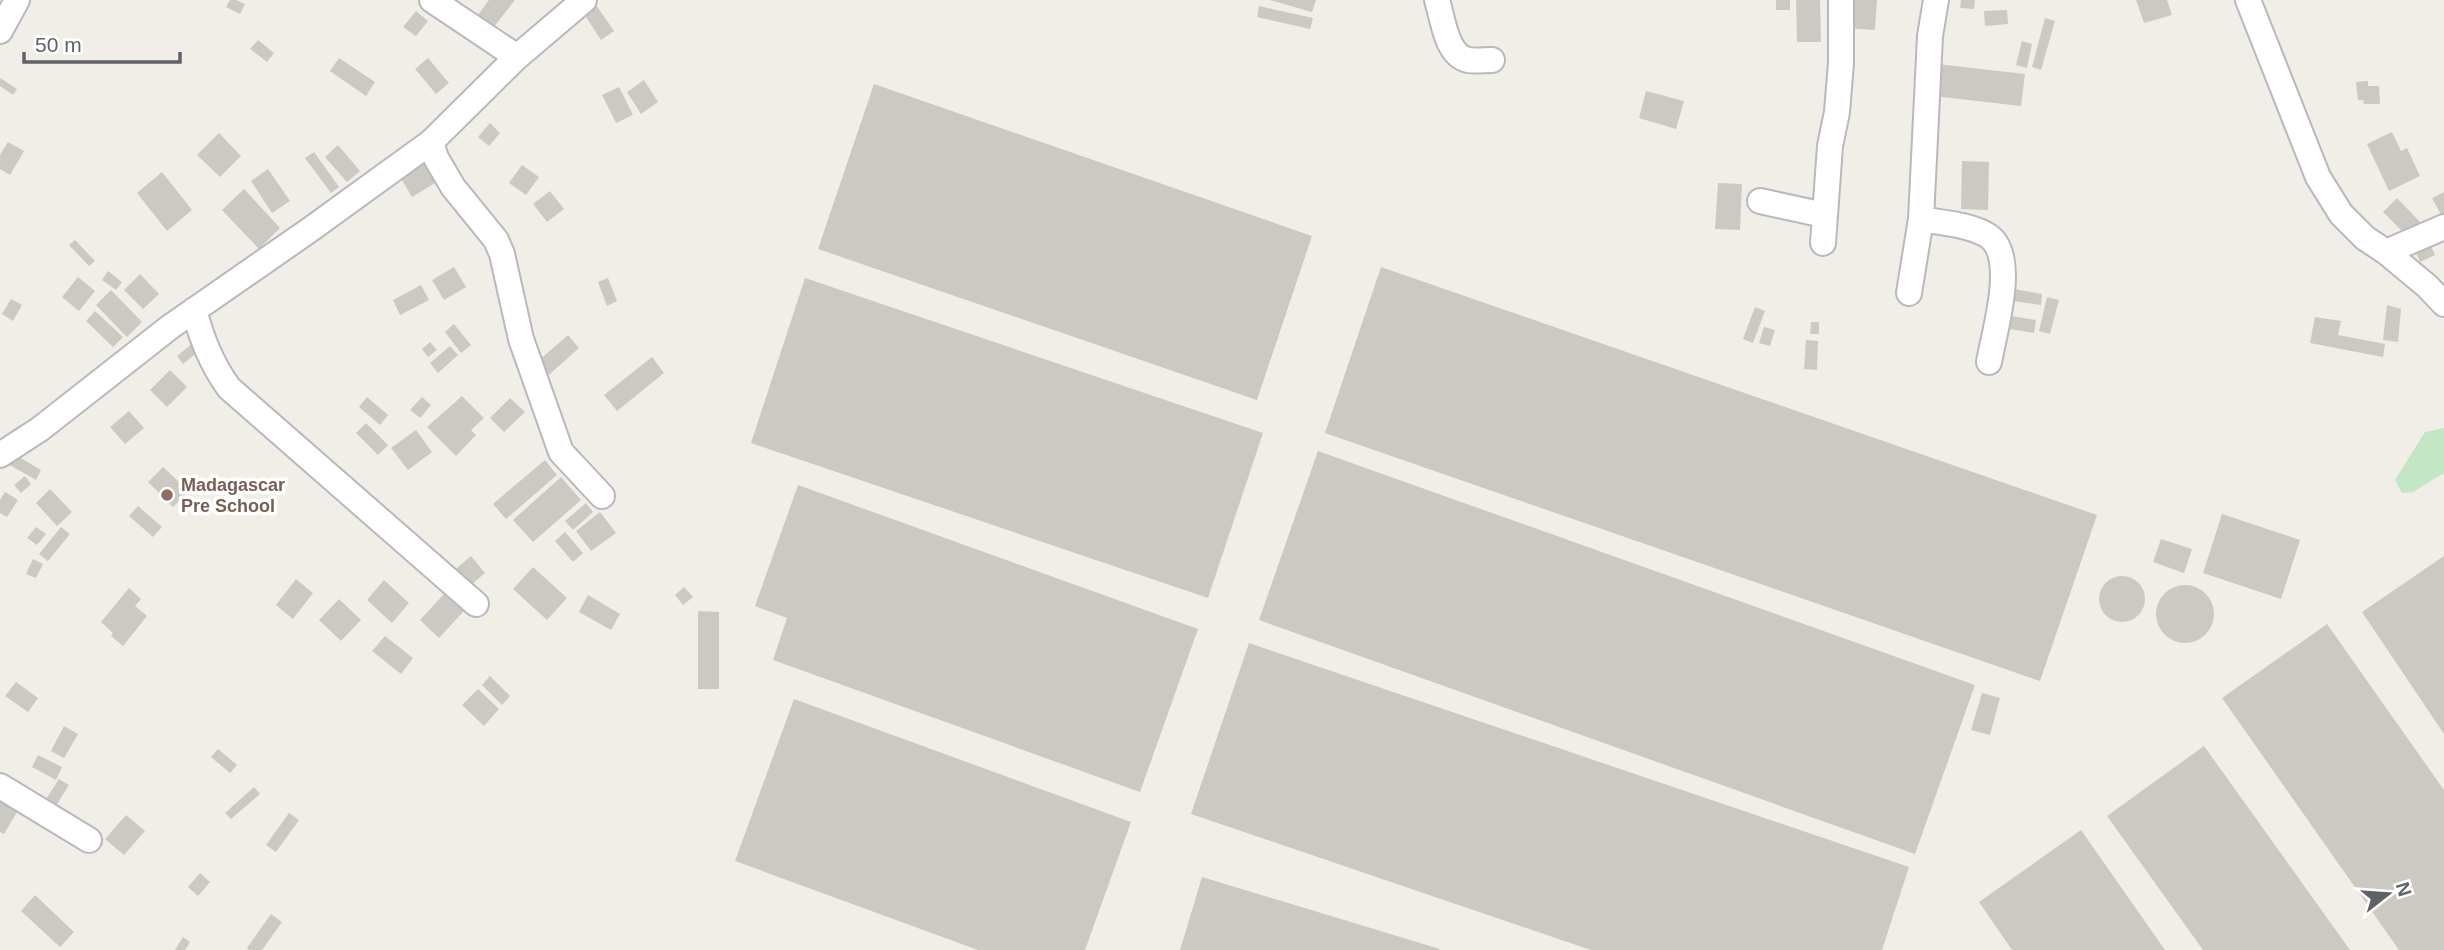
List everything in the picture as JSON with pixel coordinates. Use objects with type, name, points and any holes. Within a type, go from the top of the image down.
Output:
[{"type":"street","points":[[0,31],[16,0]]},
{"type":"street","points":[[432,0],[517,57]]},
{"type":"street","points":[[0,455],[40,429],[194,310],[431,142],[517,57],[584,0]]},
{"type":"street","points":[[1437,0],[1452,49],[1469,60],[1492,60]]},
{"type":"street","points":[[1823,243],[1841,63],[1841,0]]},
{"type":"street","points":[[1909,293],[1921,219],[1930,36],[1936,0]]},
{"type":"street","points":[[2248,0],[2318,177],[2341,214],[2365,238],[2427,286],[2444,304]]},
{"type":"street","points":[[431,142],[436,158],[453,187],[496,240],[502,254],[521,339],[561,452],[602,496]]},
{"type":"street","points":[[1760,201],[1824,215]]},
{"type":"street","points":[[1921,219],[1972,229],[1988,235],[2003,259],[2004,282],[1989,362]]},
{"type":"street","points":[[2386,252],[2444,227]]},
{"type":"street","points":[[194,310],[213,366],[229,388],[476,604]]},
{"type":"street","points":[[0,786],[89,840]]},
{"type":"green space","points":[[2444,428],[2444,473],[2413,492],[2402,493],[2395,480],[2425,432]]},
{"type":"building","points":[[230,0],[245,4],[240,14],[226,7]]},
{"type":"building","points":[[489,0],[515,0],[493,28],[477,16]]},
{"type":"building","points":[[1270,0],[1316,0],[1312,12]]},
{"type":"building","points":[[1776,0],[1790,0],[1790,10],[1776,10]]},
{"type":"building","points":[[1796,0],[1820,0],[1821,42],[1797,42]]},
{"type":"building","points":[[1847,0],[1877,0],[1875,30],[1845,28]]},
{"type":"building","points":[[1961,0],[1975,0],[1974,9],[1960,8]]},
{"type":"building","points":[[2136,0],[2167,0],[2172,15],[2144,23]]},
{"type":"building","points":[[594,2],[614,31],[601,40],[582,11]]},
{"type":"building","points":[[1259,6],[1313,18],[1310,29],[1257,17]]},
{"type":"building","points":[[2007,10],[2008,24],[1985,26],[1984,11]]},
{"type":"building","points":[[416,11],[428,21],[416,36],[403,27]]},
{"type":"building","points":[[2045,18],[2055,21],[2041,70],[2032,67]]},
{"type":"building","points":[[258,40],[274,53],[267,62],[250,49]]},
{"type":"building","points":[[2022,41],[2032,44],[2027,68],[2016,65]]},
{"type":"building","points":[[339,58],[375,82],[366,96],[330,71]]},
{"type":"building","points":[[428,58],[449,83],[436,94],[415,69]]},
{"type":"building","points":[[1937,64],[2025,74],[2021,106],[1933,96]]},
{"type":"building","points":[[0,78],[17,89],[13,95],[0,86]]},
{"type":"building","points":[[644,80],[658,102],[641,114],[627,92]]},
{"type":"building","points":[[2368,81],[2368,86],[2379,86],[2380,104],[2364,104],[2363,100],[2358,100],[2356,82]]},
{"type":"building","points":[[874,84],[1312,236],[1257,400],[818,249]]},
{"type":"building","points":[[619,87],[633,115],[616,123],[602,95]]},
{"type":"building","points":[[1646,91],[1684,101],[1676,129],[1639,118]]},
{"type":"building","points":[[490,123],[500,133],[489,146],[478,137]]},
{"type":"building","points":[[2392,132],[2401,151],[2407,148],[2420,176],[2389,191],[2367,144]]},
{"type":"building","points":[[219,133],[241,156],[220,177],[197,155]]},
{"type":"building","points":[[8,142],[24,151],[10,175],[0,169],[0,155]]},
{"type":"building","points":[[338,145],[360,171],[347,182],[325,157]]},
{"type":"building","points":[[314,152],[339,187],[331,193],[305,158]]},
{"type":"building","points":[[422,161],[435,183],[412,197],[399,175]]},
{"type":"building","points":[[1962,161],[1989,162],[1988,210],[1961,209]]},
{"type":"building","points":[[522,165],[539,177],[526,195],[509,183]]},
{"type":"building","points":[[268,169],[290,201],[272,213],[251,181]]},
{"type":"building","points":[[162,172],[192,210],[167,231],[137,193]]},
{"type":"building","points":[[1718,183],[1742,184],[1740,230],[1715,229]]},
{"type":"building","points":[[244,189],[280,228],[259,249],[222,210]]},
{"type":"building","points":[[550,191],[564,209],[547,222],[533,204]]},
{"type":"building","points":[[2444,192],[2444,220],[2432,198]]},
{"type":"building","points":[[2397,198],[2421,223],[2408,237],[2383,212]]},
{"type":"building","points":[[75,240],[95,261],[89,266],[69,245]]},
{"type":"building","points":[[2429,241],[2435,255],[2420,262],[2414,248]]},
{"type":"building","points":[[454,267],[466,287],[444,300],[432,280]]},
{"type":"building","points":[[1381,267],[2097,515],[2040,681],[1325,433]]},
{"type":"building","points":[[108,271],[122,282],[116,290],[102,280]]},
{"type":"building","points":[[140,274],[159,294],[143,309],[124,290]]},
{"type":"building","points":[[78,277],[95,291],[79,311],[62,297]]},
{"type":"building","points":[[608,278],[617,301],[607,306],[598,282]]},
{"type":"building","points":[[805,278],[1263,433],[1208,598],[751,443]]},
{"type":"building","points":[[421,285],[429,300],[400,315],[393,300]]},
{"type":"building","points":[[2014,289],[2042,294],[2041,305],[2012,301]]},
{"type":"building","points":[[111,290],[142,322],[127,337],[96,305]]},
{"type":"building","points":[[2047,297],[2059,300],[2050,334],[2039,331]]},
{"type":"building","points":[[11,299],[22,305],[13,321],[2,314]]},
{"type":"building","points":[[2387,305],[2401,309],[2398,342],[2383,340]]},
{"type":"building","points":[[1755,307],[1765,311],[1753,343],[1743,339]]},
{"type":"building","points":[[95,311],[123,337],[113,347],[86,321]]},
{"type":"building","points":[[2005,315],[2036,320],[2034,333],[2003,328]]},
{"type":"building","points":[[2315,317],[2341,321],[2338,335],[2385,344],[2383,357],[2310,343]]},
{"type":"building","points":[[1811,322],[1819,322],[1819,334],[1810,334]]},
{"type":"building","points":[[454,324],[471,345],[461,353],[445,332]]},
{"type":"building","points":[[1764,327],[1775,330],[1770,346],[1759,343]]},
{"type":"building","points":[[568,335],[579,348],[542,381],[530,368]]},
{"type":"building","points":[[1806,340],[1818,341],[1817,370],[1804,369]]},
{"type":"building","points":[[430,342],[437,350],[428,357],[422,349]]},
{"type":"building","points":[[193,343],[199,351],[183,364],[177,356]]},
{"type":"building","points":[[450,346],[458,355],[438,373],[430,363]]},
{"type":"building","points":[[652,357],[664,373],[617,411],[604,395]]},
{"type":"building","points":[[170,370],[187,387],[167,407],[150,390]]},
{"type":"building","points":[[462,396],[484,418],[471,430],[476,435],[456,456],[427,427]]},
{"type":"building","points":[[367,397],[388,415],[380,425],[359,407]]},
{"type":"building","points":[[422,397],[431,405],[420,418],[410,410]]},
{"type":"building","points":[[510,398],[525,412],[504,432],[490,418]]},
{"type":"building","points":[[129,411],[144,428],[125,444],[110,427]]},
{"type":"building","points":[[366,423],[388,445],[378,455],[356,433]]},
{"type":"building","points":[[416,430],[432,452],[408,470],[391,448]]},
{"type":"building","points":[[1318,451],[1975,685],[1915,854],[1259,620]]},
{"type":"building","points":[[14,454],[41,470],[36,480],[8,464]]},
{"type":"building","points":[[545,460],[557,475],[506,519],[493,504]]},
{"type":"building","points":[[163,467],[189,491],[173,507],[148,482]]},
{"type":"building","points":[[25,476],[31,484],[21,493],[14,485]]},
{"type":"building","points":[[561,477],[581,500],[533,542],[513,520]]},
{"type":"building","points":[[798,485],[1198,629],[1140,792],[773,660],[787,618],[755,606]]},
{"type":"building","points":[[50,489],[72,512],[57,526],[36,503]]},
{"type":"building","points":[[5,492],[18,500],[7,517],[0,513],[0,500]]},
{"type":"building","points":[[586,503],[593,512],[573,530],[565,521]]},
{"type":"building","points":[[138,506],[162,527],[153,537],[129,516]]},
{"type":"building","points":[[600,512],[616,533],[591,551],[576,531]]},
{"type":"building","points":[[2222,514],[2300,540],[2281,599],[2203,573]]},
{"type":"building","points":[[36,527],[46,534],[37,545],[27,538]]},
{"type":"building","points":[[61,527],[70,534],[48,561],[39,554]]},
{"type":"building","points":[[565,532],[583,553],[573,562],[555,541]]},
{"type":"building","points":[[2161,539],[2192,549],[2184,573],[2153,562]]},
{"type":"building","points":[[471,556],[485,573],[465,590],[451,573]]},
{"type":"building","points":[[2444,556],[2444,734],[2362,612]]},
{"type":"building","points":[[33,559],[43,564],[36,578],[26,574]]},
{"type":"building","points":[[533,567],[567,598],[547,620],[513,589]]},
{"type":"building","points":[[2122,576],[2138,583],[2145,599],[2138,615],[2122,622],[2106,615],[2099,599],[2106,583]]},
{"type":"building","points":[[296,579],[313,593],[293,619],[276,605]]},
{"type":"building","points":[[384,580],[409,603],[392,623],[367,600]]},
{"type":"building","points":[[2185,585],[2196,587],[2209,598],[2214,614],[2212,625],[2201,638],[2185,643],[2174,641],[2161,630],[2156,614],[2158,603],[2169,590]]},
{"type":"building","points":[[684,587],[693,597],[683,605],[675,595]]},
{"type":"building","points":[[129,588],[141,599],[135,606],[147,616],[123,646],[101,622]]},
{"type":"building","points":[[445,593],[464,611],[439,638],[420,620]]},
{"type":"building","points":[[588,595],[620,614],[611,630],[579,612]]},
{"type":"building","points":[[339,599],[361,620],[341,641],[319,620]]},
{"type":"building","points":[[698,611],[719,612],[719,689],[698,689]]},
{"type":"building","points":[[2327,624],[2444,790],[2444,950],[2399,950],[2222,698]]},
{"type":"building","points":[[385,636],[413,658],[401,674],[372,651]]},
{"type":"building","points":[[1249,643],[1909,867],[1882,950],[1591,950],[1191,814]]},
{"type":"building","points":[[490,676],[510,696],[502,705],[482,685]]},
{"type":"building","points":[[16,682],[38,698],[28,712],[5,696]]},
{"type":"building","points":[[478,689],[499,709],[484,726],[462,705]]},
{"type":"building","points":[[1982,693],[2000,698],[1990,735],[1971,730]]},
{"type":"building","points":[[794,699],[1131,822],[1085,950],[978,950],[735,861]]},
{"type":"building","points":[[64,726],[78,734],[64,758],[51,751]]},
{"type":"building","points":[[2204,746],[2350,950],[2203,950],[2107,816]]},
{"type":"building","points":[[218,749],[237,765],[230,773],[211,757]]},
{"type":"building","points":[[38,755],[62,767],[56,780],[32,767]]},
{"type":"building","points":[[59,779],[69,785],[54,809],[44,802]]},
{"type":"building","points":[[254,787],[260,794],[231,819],[225,813]]},
{"type":"building","points":[[0,795],[20,807],[4,834],[0,832]]},
{"type":"building","points":[[289,813],[299,820],[276,852],[266,845]]},
{"type":"building","points":[[126,815],[145,831],[124,855],[105,839]]},
{"type":"building","points":[[2081,830],[2165,950],[2012,950],[1979,902]]},
{"type":"building","points":[[200,873],[210,882],[198,896],[188,887]]},
{"type":"building","points":[[1202,877],[1440,949],[1180,950]]},
{"type":"building","points":[[35,895],[74,932],[60,947],[21,911]]},
{"type":"building","points":[[271,914],[282,922],[262,950],[249,950],[247,948]]},
{"type":"building","points":[[183,937],[190,942],[185,950],[175,950]]},
{"type":"place","name":"Madagascar Pre School","points":[[167,495]]}]
